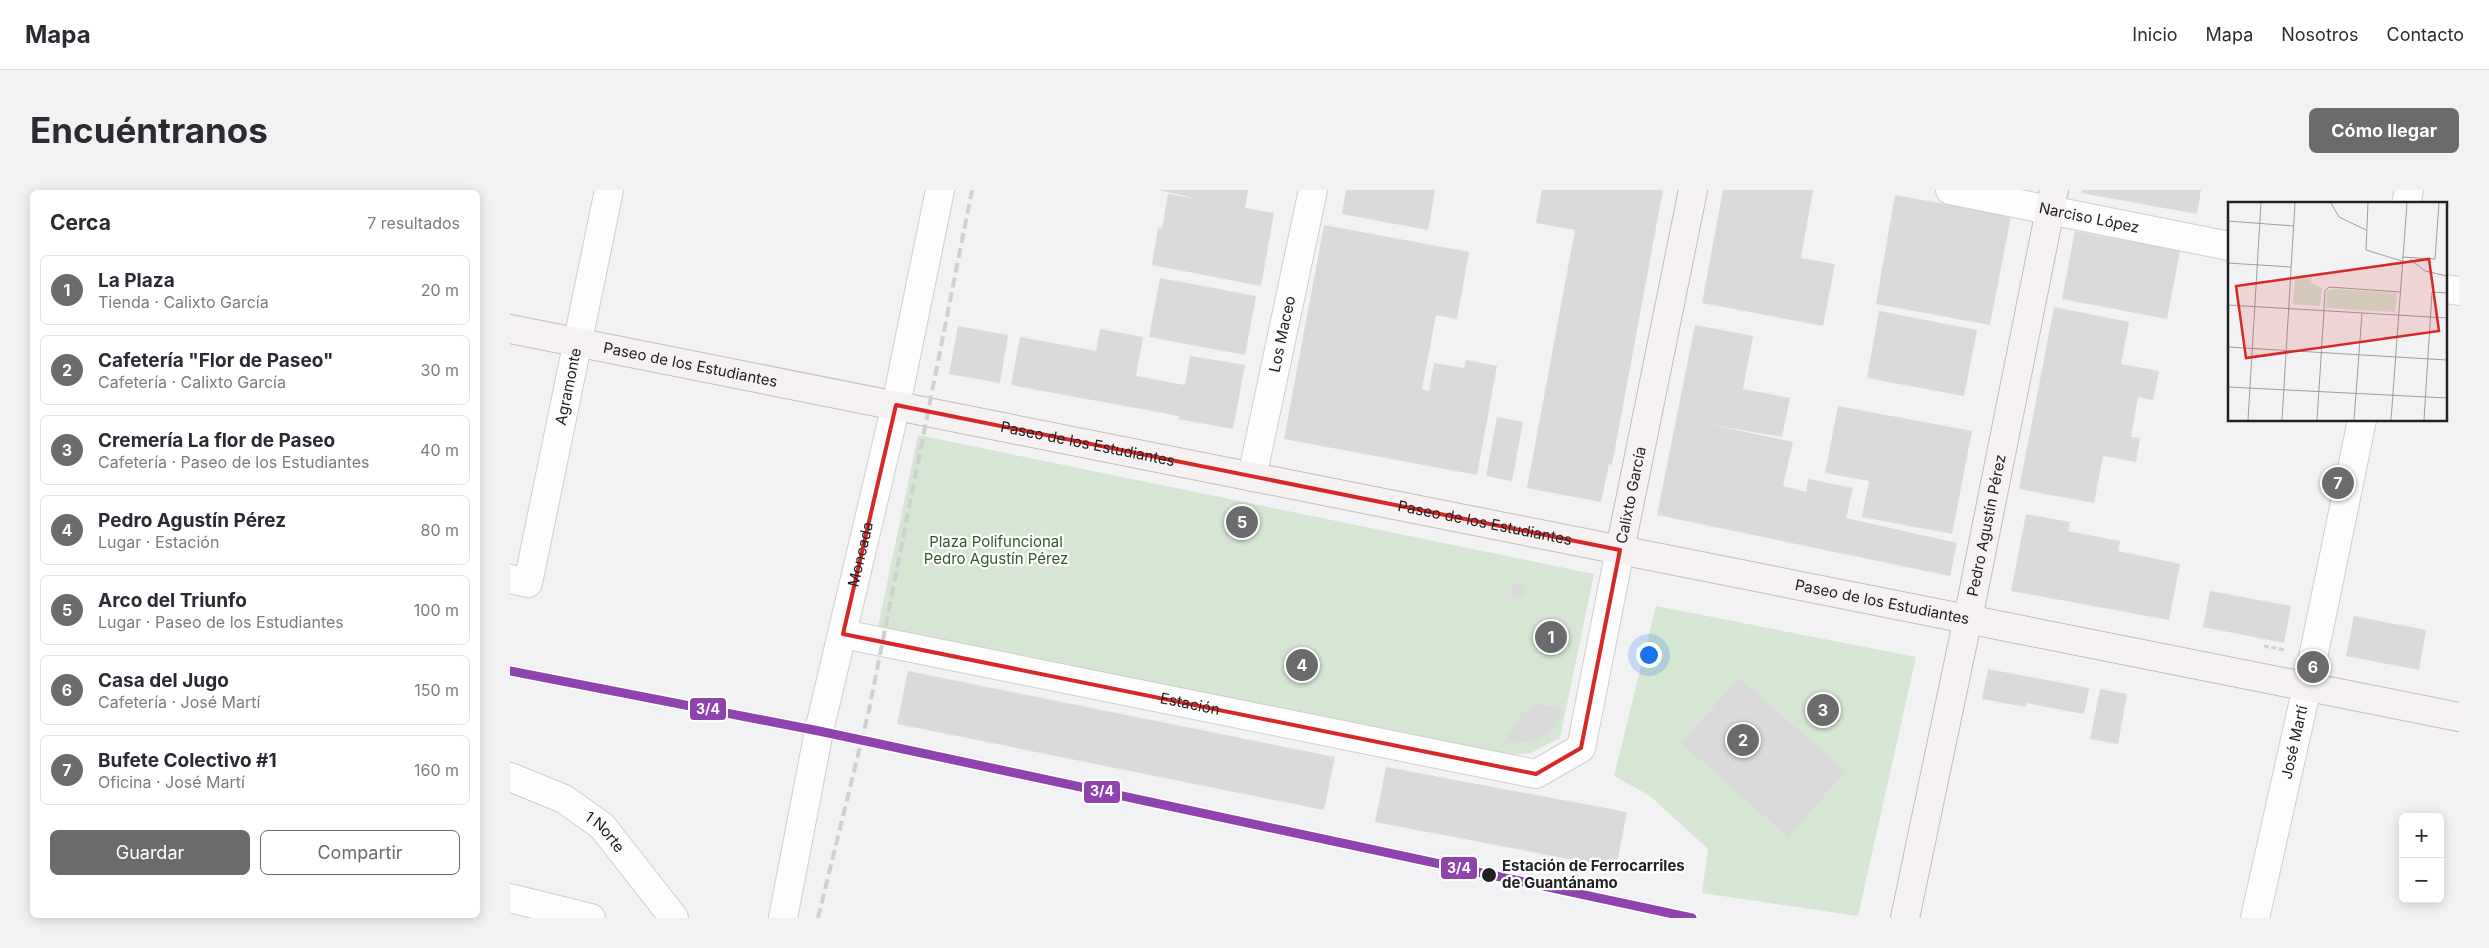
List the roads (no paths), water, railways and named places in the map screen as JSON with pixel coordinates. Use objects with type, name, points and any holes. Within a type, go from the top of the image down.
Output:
[{"type":"main road","name":"Calixto García","points":[[1620,550],[1693,190]]},
{"type":"main road","name":"Pedro Agustín Pérez","points":[[1905,918],[2052,200]]},
{"type":"main road","name":"Paseo de los Estudiantes","points":[[510,329],[2459,717]]},
{"type":"street","name":"Agramonte","points":[[519,581],[578,342],[609,190]]},
{"type":"street","name":"Moncada","points":[[783,918],[819,731],[896,405],[940,190]]},
{"type":"street","name":"Los Maceo","points":[[1252,477],[1313,190]]},
{"type":"street","name":"Narciso López","points":[[1950,190],[2052,200],[2228,246]]},
{"type":"street","points":[[2446,289],[2459,291]]},
{"type":"street","name":"José Martí","points":[[2255,918],[2307,687],[2362,421]]},
{"type":"street","name":"Calixto García","points":[[1536,774],[1581,748],[1620,550]]},
{"type":"street","name":"Estación","points":[[843,634],[1536,774]]},
{"type":"street","name":"1 Norte","points":[[510,777],[564,799],[602,826],[674,918]]},
{"type":"street","points":[[510,898],[591,918]]},
{"type":"railway","points":[[818,918],[869,710],[972,190]]},
{"type":"place","name":"Bufete Colectivo #1","points":[[2338,483]]},
{"type":"place","name":"Arco del Triunfo","points":[[1242,522]]},
{"type":"place","name":"La Plaza","points":[[1551,637]]},
{"type":"place","name":"Pedro Agustín Pérez","points":[[1302,665]]},
{"type":"place","name":"Casa del Jugo","points":[[2313,667]]},
{"type":"place","name":"Cremería La flor de Paseo","points":[[1823,710]]},
{"type":"place","name":"Cafetería \"Flor de Paseo\"","points":[[1743,740]]},
{"type":"place","name":"Estación de Ferrocarriles de Guantánamo","points":[[1489,875]]},
{"type":"park label","name":"Plaza Polifuncional Pedro Agustín Pérez","points":[[996,550]]}]
